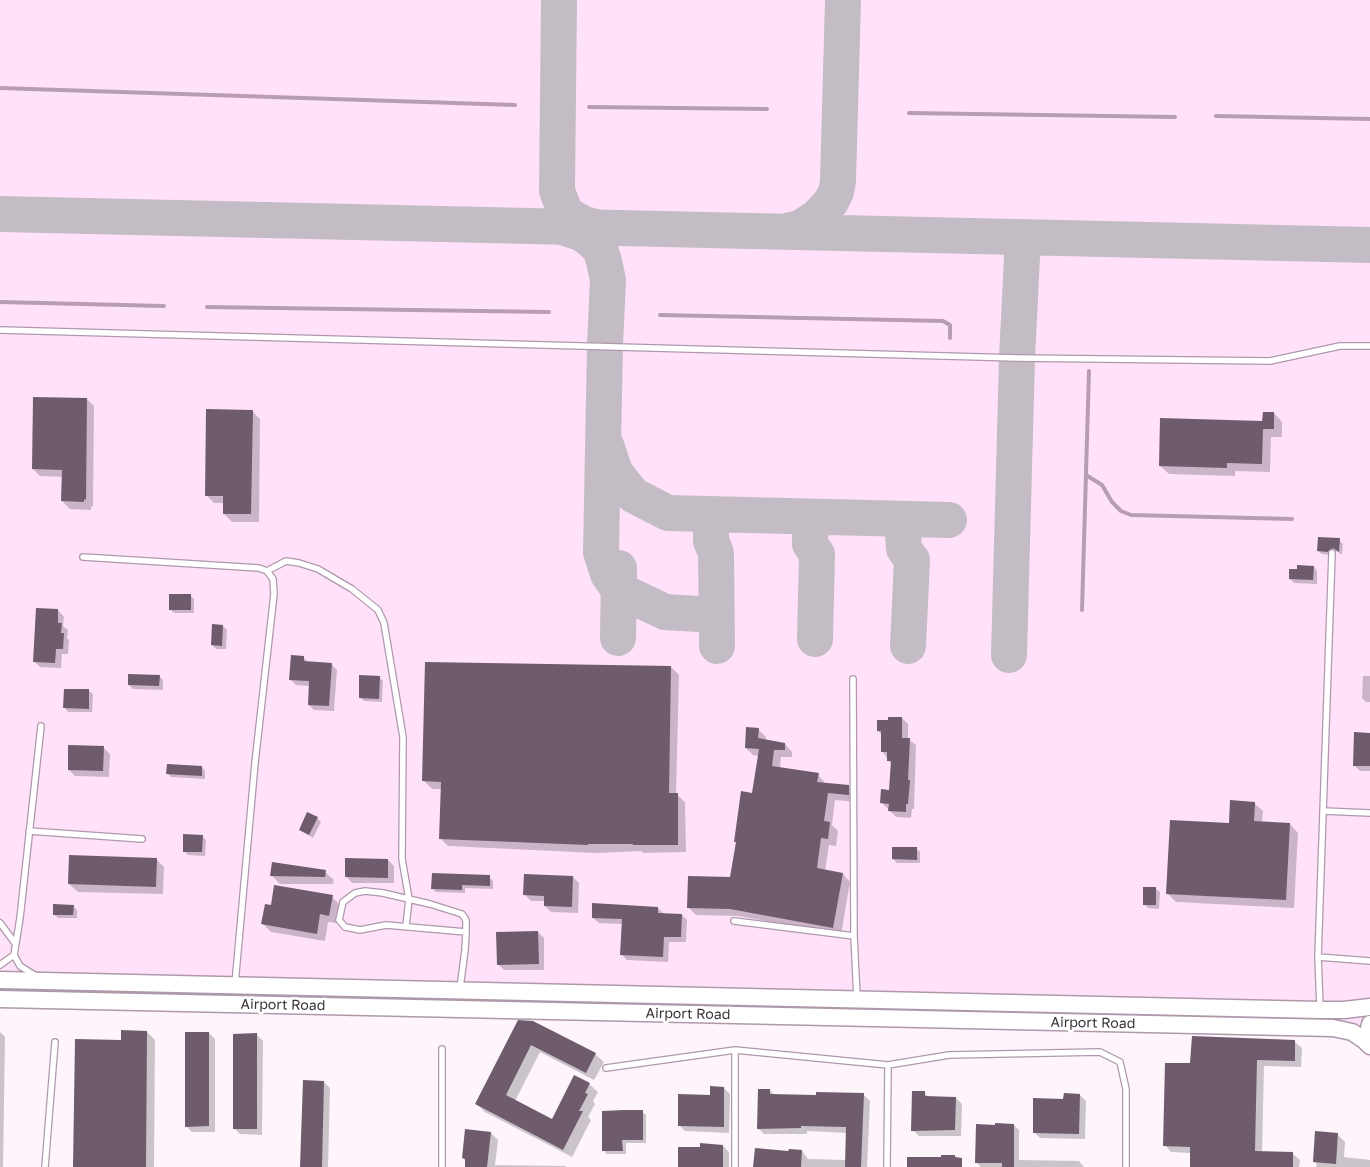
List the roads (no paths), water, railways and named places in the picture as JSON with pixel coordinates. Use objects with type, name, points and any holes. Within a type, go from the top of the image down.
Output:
[{"type":"main road","name":"Airport Road","points":[[0,980],[1320,1010],[1370,1007]]},
{"type":"main road","name":"Airport Road","points":[[0,999],[1333,1028],[1352,1032],[1370,1046]]},
{"type":"main road","points":[[1370,1024],[1370,1042]]},
{"type":"lane","points":[[0,330],[1017,358],[1270,361],[1340,346],[1370,346]]},
{"type":"lane","points":[[1320,1010],[1318,957],[1332,553]]},
{"type":"lane","points":[[83,557],[259,568],[267,571],[273,578],[274,594],[235,985]]},
{"type":"lane","points":[[267,571],[286,561],[318,569],[352,589],[378,610],[384,623],[402,737],[402,859],[409,899],[406,926]]},
{"type":"lane","points":[[853,680],[854,936],[858,1000]]},
{"type":"lane","points":[[41,726],[20,918],[14,955],[20,966],[44,981]]},
{"type":"lane","points":[[1323,811],[1370,812]]},
{"type":"lane","points":[[29,831],[142,839]]},
{"type":"lane","points":[[460,991],[466,932],[466,920],[462,914],[409,899],[365,891],[355,893],[343,902],[339,920],[345,927],[360,930],[386,925],[466,932]]},
{"type":"lane","points":[[734,921],[854,936]]},
{"type":"lane","points":[[0,923],[15,943]]},
{"type":"lane","points":[[0,965],[14,955]]},
{"type":"lane","points":[[1318,957],[1370,961]]},
{"type":"lane","points":[[45,1167],[55,1042]]},
{"type":"lane","points":[[442,1049],[442,1167]]},
{"type":"lane","points":[[735,1167],[736,1050]]},
{"type":"lane","points":[[606,1068],[736,1050],[888,1065],[949,1055],[1100,1052],[1120,1062],[1126,1089],[1126,1167]]},
{"type":"lane","points":[[887,1167],[888,1065]]},
{"type":"waterway","points":[[0,88],[515,105]]},
{"type":"waterway","points":[[589,107],[767,109]]},
{"type":"waterway","points":[[909,113],[1175,117]]},
{"type":"waterway","points":[[1216,116],[1370,119]]},
{"type":"waterway","points":[[0,302],[164,306]]},
{"type":"waterway","points":[[207,307],[549,312]]},
{"type":"waterway","points":[[660,315],[943,321],[950,325],[950,338]]},
{"type":"waterway","points":[[1082,610],[1089,371]]},
{"type":"waterway","points":[[1086,475],[1102,485],[1112,502],[1121,511],[1131,515],[1292,519]]}]
